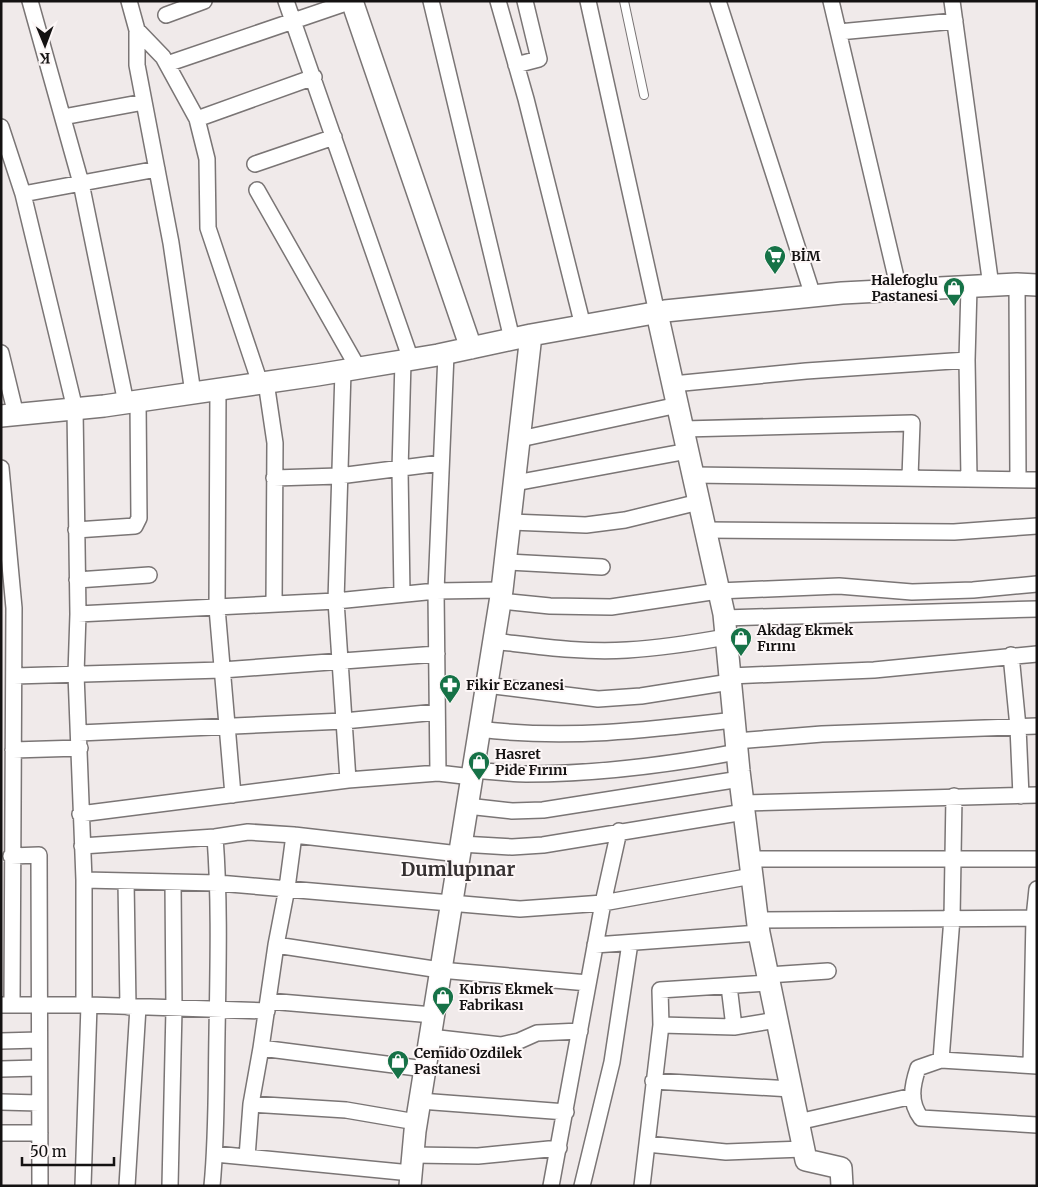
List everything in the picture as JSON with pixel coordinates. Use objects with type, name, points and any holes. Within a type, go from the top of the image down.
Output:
[{"type":"main road","points":[[352,1],[471,348]]},
{"type":"main road","points":[[9,416],[218,390],[446,354],[521,337],[657,313],[813,296],[900,290],[1027,285]]},
{"type":"main road","points":[[657,313],[725,628],[736,746],[758,926],[806,1160],[841,1168],[842,1186]]},
{"type":"main road","points":[[411,1171],[416,1122],[506,562],[520,439],[521,337]]},
{"type":"street","points":[[30,1],[81,183],[132,402],[139,518],[135,526],[76,530]]},
{"type":"street","points":[[129,1],[137,30],[137,65],[172,252],[193,393]]},
{"type":"street","points":[[166,15],[204,1]]},
{"type":"street","points":[[286,1],[314,77],[407,360],[400,470],[402,594]]},
{"type":"street","points":[[167,64],[352,1]]},
{"type":"street","points":[[431,1],[521,337]]},
{"type":"street","points":[[498,1],[583,326]]},
{"type":"street","points":[[516,65],[539,59],[525,1]]},
{"type":"street","points":[[588,1],[657,313]]},
{"type":"street","points":[[718,1],[813,296]]},
{"type":"street","points":[[831,1],[900,290]]},
{"type":"street","points":[[952,1],[991,286]]},
{"type":"street","points":[[839,32],[955,21]]},
{"type":"street","points":[[137,30],[163,57],[197,119],[207,159],[208,228],[263,383],[275,443],[274,604]]},
{"type":"street","points":[[197,119],[314,77]]},
{"type":"street","points":[[63,117],[144,102]]},
{"type":"street","points":[[1,127],[23,194],[75,409],[78,614],[76,674],[87,1005],[83,1186]]},
{"type":"street","points":[[255,164],[334,137]]},
{"type":"street","points":[[23,194],[157,169]]},
{"type":"street","points":[[257,190],[350,369],[340,476],[336,601],[348,780]]},
{"type":"street","points":[[1018,479],[1027,285]]},
{"type":"street","points":[[969,478],[967,360],[970,287]]},
{"type":"street","points":[[1,353],[9,416]]},
{"type":"street","points":[[438,773],[436,591],[446,354]]},
{"type":"street","points":[[673,384],[806,370],[967,360]]},
{"type":"street","points":[[218,390],[217,608],[233,795]]},
{"type":"street","points":[[520,439],[678,405]]},
{"type":"street","points":[[683,429],[912,424],[910,477]]},
{"type":"street","points":[[515,482],[688,451]]},
{"type":"street","points":[[274,478],[340,476],[400,470],[441,463]]},
{"type":"street","points":[[1,468],[8,609],[14,676],[7,1005],[87,1005],[174,1009],[267,1006],[433,1015]]},
{"type":"street","points":[[693,475],[1037,480]]},
{"type":"street","points":[[511,522],[586,525],[625,520],[699,502]]},
{"type":"street","points":[[705,530],[954,532],[1037,526]]},
{"type":"street","points":[[506,562],[602,567]]},
{"type":"street","points":[[77,580],[150,575]]},
{"type":"street","points":[[78,614],[336,601],[436,591],[501,596],[550,606],[611,606],[718,591],[839,586],[912,592],[973,590],[1037,584]]},
{"type":"street","points":[[493,641],[565,650],[626,650],[675,646],[725,628],[1037,609]]},
{"type":"street","points":[[14,676],[222,670],[437,654]]},
{"type":"street","points":[[486,685],[598,699],[641,696],[730,679],[874,670],[1011,655],[1037,654]]},
{"type":"street","points":[[1011,655],[1018,727],[1021,796]]},
{"type":"street","points":[[12,750],[79,741],[227,727],[344,721],[437,712]]},
{"type":"street","points":[[479,729],[522,734],[630,732],[734,720]]},
{"type":"street","points":[[80,814],[348,780],[438,773],[525,774],[662,766],[736,746],[822,734],[1037,726]]},
{"type":"street","points":[[467,806],[512,811],[543,810],[740,779]]},
{"type":"street","points":[[82,846],[215,837],[248,832],[460,849],[512,847],[543,845],[619,831],[660,827],[743,807],[954,796],[1037,795]]},
{"type":"street","points":[[941,1060],[955,858],[954,796]]},
{"type":"street","points":[[551,1186],[603,903],[619,831]]},
{"type":"street","points":[[247,1157],[251,1104],[276,945],[288,888],[294,835]]},
{"type":"street","points":[[212,1186],[215,1154],[218,1009],[218,883],[215,837]]},
{"type":"street","points":[[11,856],[39,855],[40,1186]]},
{"type":"street","points":[[84,880],[218,883],[520,910],[603,903],[751,868],[955,858],[1037,859]]},
{"type":"street","points":[[126,881],[133,1007],[126,1186]]},
{"type":"street","points":[[170,1186],[174,1009],[173,882]]},
{"type":"street","points":[[1037,889],[1035,918],[1034,1066],[941,1060],[918,1068],[913,1096],[914,1109],[921,1118],[1037,1125]]},
{"type":"street","points":[[595,945],[630,943],[758,926],[952,918],[1035,918]]},
{"type":"street","points":[[582,1186],[612,1062],[630,943]]},
{"type":"street","points":[[276,945],[440,970],[588,984]]},
{"type":"street","points":[[642,1186],[660,1025],[660,990],[729,986],[828,971]]},
{"type":"street","points":[[729,986],[734,1027]]},
{"type":"street","points":[[660,1025],[734,1027],[777,1020]]},
{"type":"street","points":[[430,1037],[501,1044],[518,1041],[537,1033],[580,1031]]},
{"type":"street","points":[[1,1041],[39,1040]]},
{"type":"street","points":[[261,1048],[425,1069]]},
{"type":"street","points":[[1,1069],[39,1068]]},
{"type":"street","points":[[653,1081],[791,1089]]},
{"type":"street","points":[[798,1122],[913,1096]]},
{"type":"street","points":[[420,1101],[566,1112]]},
{"type":"street","points":[[1,1102],[39,1103]]},
{"type":"street","points":[[251,1104],[346,1110],[416,1122]]},
{"type":"street","points":[[1,1133],[40,1133]]},
{"type":"street","points":[[647,1144],[726,1152],[804,1149]]},
{"type":"street","points":[[215,1154],[411,1171],[478,1156],[559,1148]]},
{"type":"lane","points":[[624,1],[644,95]]},
{"type":"place","name":"BİM","points":[[775,275]]},
{"type":"place","name":"Halefoglu Pastanesi","points":[[954,307]]},
{"type":"place","name":"Akdag Ekmek Fırını","points":[[741,657]]},
{"type":"place","name":"Fikir Eczanesi","points":[[450,704]]},
{"type":"place","name":"Hasret Pide Fırını","points":[[479,781]]},
{"type":"place","name":"Kıbrıs Ekmek Fabrikası","points":[[443,1016]]},
{"type":"place","name":"Cemido Ozdilek Pastanesi","points":[[398,1080]]},
{"type":"district","name":"Dumlupınar","points":[[458,869]]}]
